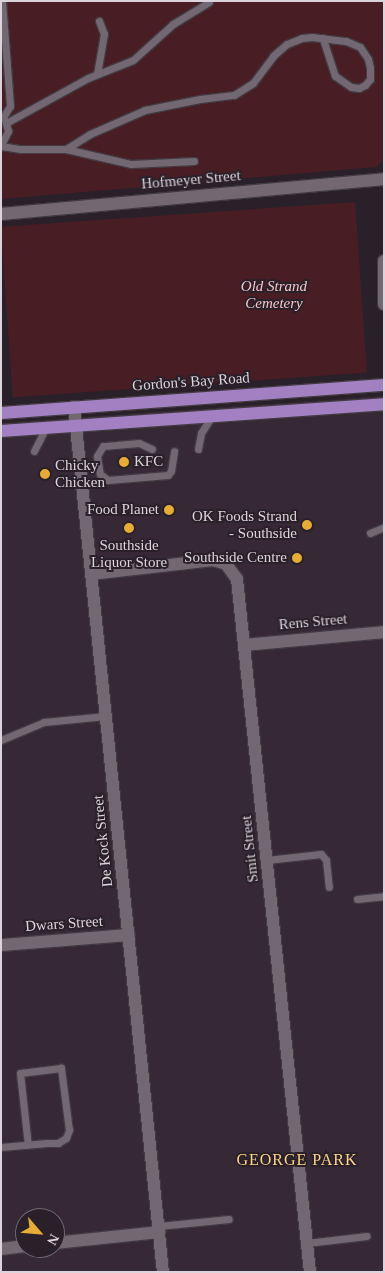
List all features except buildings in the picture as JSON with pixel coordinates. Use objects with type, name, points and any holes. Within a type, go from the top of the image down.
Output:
[{"type":"main road","name":"Gordon's Bay Road","points":[[1,413],[384,386]]},
{"type":"main road","points":[[1,431],[76,424],[384,404]]},
{"type":"street","name":"Hofmeyer Street","points":[[1,214],[384,179]]},
{"type":"street","points":[[384,263],[384,303]]},
{"type":"street","name":"De Kock Street","points":[[74,407],[164,1272]]},
{"type":"street","name":"Smit Street","points":[[90,574],[207,560],[226,564],[237,579],[310,1272]]},
{"type":"street","name":"Rens Street","points":[[245,645],[384,632]]},
{"type":"street","name":"Dwars Street","points":[[1,945],[129,935]]},
{"type":"street","points":[[65,1242],[159,1229]]},
{"type":"street","points":[[1,1249],[15,1247]]},
{"type":"lane","points":[[2,1],[10,106],[3,118]]},
{"type":"lane","points":[[3,118],[97,74],[133,60],[167,28],[209,2]]},
{"type":"lane","points":[[97,74],[104,34],[99,21]]},
{"type":"lane","points":[[66,149],[90,134],[145,110],[192,100],[234,95],[253,83],[273,56],[287,44],[302,38],[323,38],[346,41],[362,50],[370,68],[370,79],[365,85],[359,88],[351,87],[335,76],[323,38]]},
{"type":"lane","points":[[3,118],[8,131],[1,146],[21,149],[66,149],[136,164],[194,161]]},
{"type":"lane","points":[[198,449],[201,433],[212,416]]},
{"type":"lane","points":[[34,451],[46,427]]},
{"type":"lane","points":[[152,449],[139,443],[103,446],[97,456],[100,474],[108,480],[168,475],[171,471],[174,451]]},
{"type":"lane","points":[[384,526],[370,533],[384,533]]},
{"type":"lane","points":[[1,740],[44,722],[106,716]]},
{"type":"lane","points":[[267,860],[321,854],[326,860],[329,887]]},
{"type":"lane","points":[[357,899],[384,896]]},
{"type":"lane","points":[[1,1146],[28,1145],[58,1143],[68,1134],[61,1068],[20,1073],[28,1145]]},
{"type":"lane","points":[[159,1229],[229,1219]]},
{"type":"lane","points":[[307,1243],[366,1236]]},
{"type":"shaded area","points":[[384,396],[384,1272],[1,1272],[1,423]]},
{"type":"green space","points":[[1,1],[384,1],[384,159],[376,167],[1,199]]},
{"type":"green space","name":"Old Strand Cemetery","points":[[355,202],[367,373],[13,397],[1,227]]},
{"type":"place","name":"KFC","points":[[124,462]]},
{"type":"place","name":"Chicky Chicken","points":[[45,474]]},
{"type":"place","name":"Food Planet","points":[[169,510]]},
{"type":"place","name":"OK Foods Strand - Southside","points":[[307,525]]},
{"type":"place","name":"Southside Liquor Store","points":[[129,528]]},
{"type":"place","name":"Southside Centre","points":[[297,558]]},
{"type":"district","name":"GEORGE PARK","points":[[297,1160]]}]
